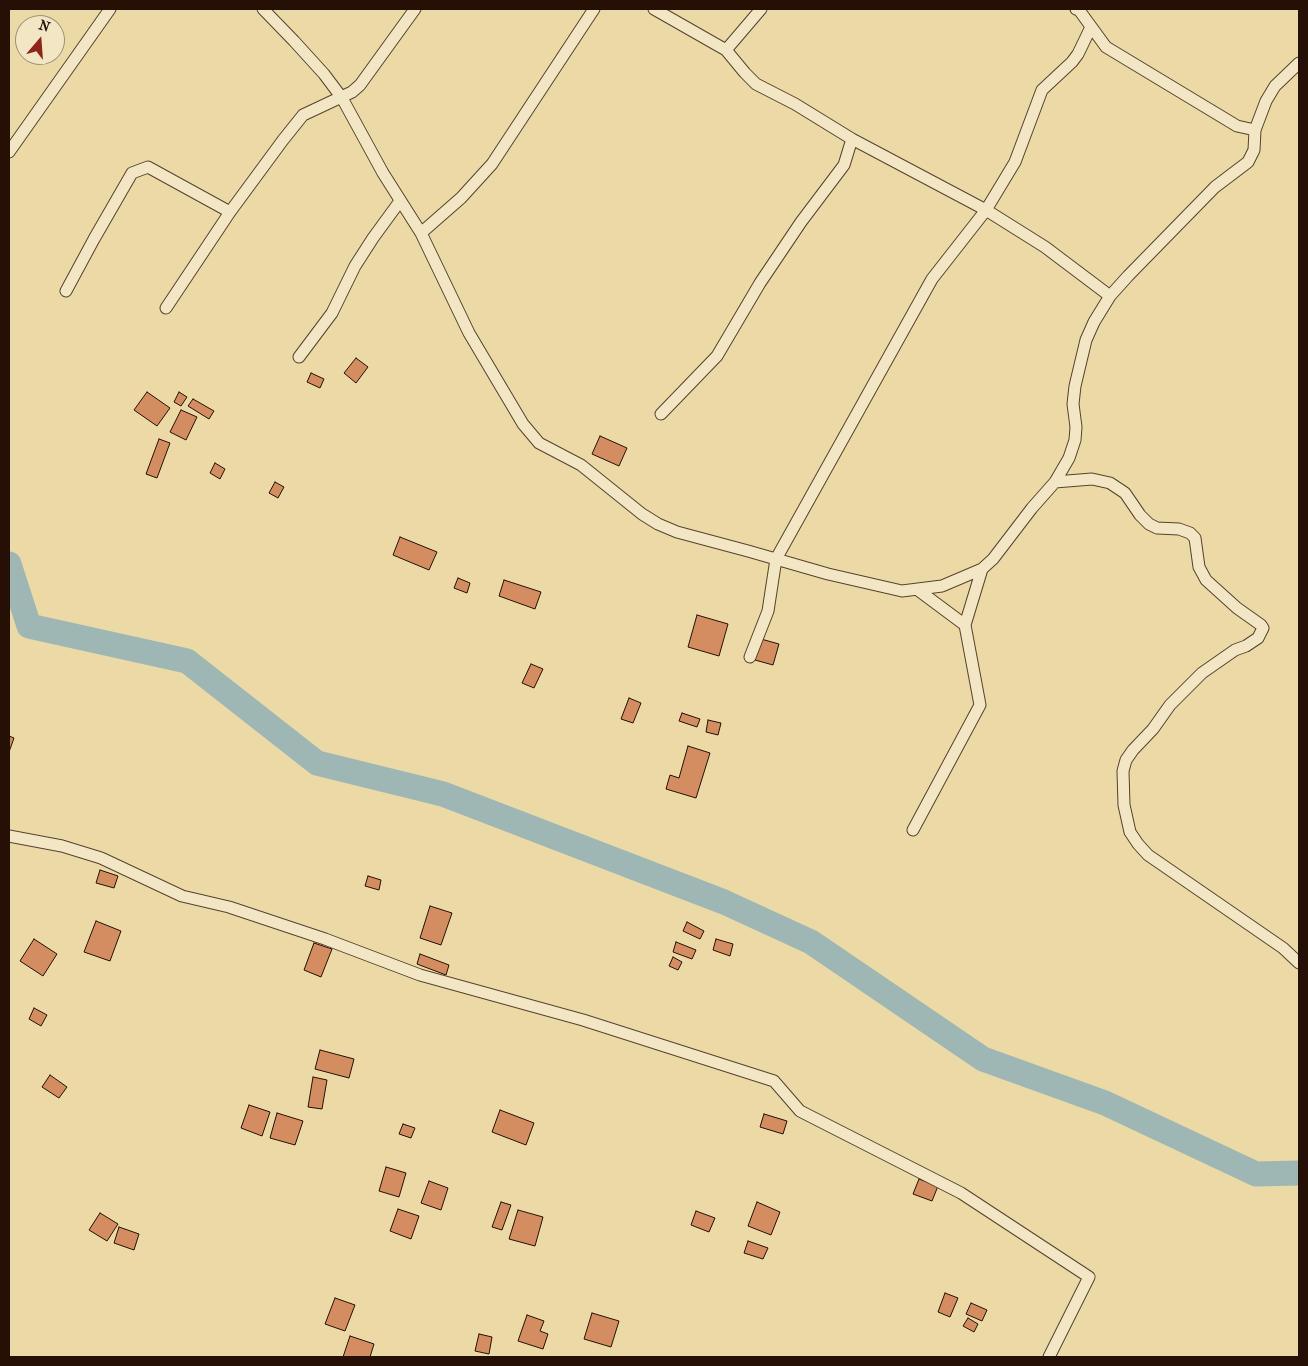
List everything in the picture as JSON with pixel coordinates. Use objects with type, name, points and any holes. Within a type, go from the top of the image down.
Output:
[{"type":"street","points":[[9,152],[110,9]]},
{"type":"street","points":[[264,9],[324,74],[342,98],[383,172],[421,233],[469,333],[523,424],[539,444],[581,465],[623,500],[658,524],[676,532],[883,588],[902,591],[942,586],[982,569],[993,559],[1032,508],[1055,482],[1069,458],[1075,440],[1074,395],[1086,340],[1094,322],[1110,296],[1128,276],[1216,187],[1248,162],[1254,150],[1255,130],[1266,101],[1275,86],[1299,63]]},
{"type":"street","points":[[166,308],[230,212],[283,140],[304,115],[342,98],[360,85],[416,9]]},
{"type":"street","points":[[421,233],[461,198],[492,164],[594,9]]},
{"type":"street","points":[[654,9],[726,50],[744,73],[756,84],[795,104],[852,139],[986,210],[1044,248],[1110,296]]},
{"type":"street","points":[[726,50],[761,9]]},
{"type":"street","points":[[1076,9],[1080,10],[1106,47],[1237,126],[1255,130]]},
{"type":"street","points":[[750,657],[768,611],[776,559],[932,279],[986,210],[1015,162],[1042,90],[1072,62],[1091,27]]},
{"type":"street","points":[[661,414],[717,356],[760,283],[801,222],[844,165],[852,139]]},
{"type":"street","points":[[66,291],[132,173],[148,166],[230,212]]},
{"type":"street","points":[[299,357],[332,313],[355,266],[400,201]]},
{"type":"street","points":[[1055,482],[1092,479],[1110,483],[1124,493],[1135,506],[1140,516],[1149,524],[1157,528],[1179,528],[1190,533],[1196,538],[1199,567],[1206,580],[1263,628],[1258,638],[1246,646],[1235,650],[1202,673],[1170,705],[1153,729],[1133,750],[1126,760],[1122,771],[1124,805],[1130,832],[1148,855],[1283,948],[1299,963]]},
{"type":"street","points":[[913,830],[980,705],[965,625],[982,569]]},
{"type":"street","points":[[918,590],[965,625]]},
{"type":"street","points":[[9,836],[62,846],[101,858],[182,896],[229,907],[325,939],[420,975],[584,1020],[774,1081],[800,1111],[961,1193],[1089,1277],[1049,1357]]},
{"type":"building","points":[[356,358],[368,367],[356,383],[344,373]]},
{"type":"building","points":[[311,373],[324,379],[320,388],[307,382]]},
{"type":"building","points":[[147,392],[170,408],[157,426],[134,410]]},
{"type":"building","points":[[179,392],[187,397],[181,406],[174,402]]},
{"type":"building","points":[[193,399],[214,411],[209,419],[188,406]]},
{"type":"building","points":[[181,410],[197,417],[186,440],[170,432]]},
{"type":"building","points":[[600,436],[627,448],[619,466],[592,454]]},
{"type":"building","points":[[159,439],[170,443],[157,478],[146,474]]},
{"type":"building","points":[[215,463],[225,469],[220,479],[210,473]]},
{"type":"building","points":[[275,482],[284,487],[278,498],[269,493]]},
{"type":"building","points":[[400,537],[437,552],[429,570],[393,555]]},
{"type":"building","points":[[458,578],[470,583],[467,593],[454,588]]},
{"type":"building","points":[[504,580],[541,592],[535,609],[499,596]]},
{"type":"building","points":[[697,615],[728,624],[719,656],[688,647]]},
{"type":"building","points":[[761,639],[779,644],[773,665],[755,660]]},
{"type":"building","points":[[531,664],[543,669],[534,688],[522,683]]},
{"type":"building","points":[[629,698],[641,703],[633,723],[621,719]]},
{"type":"building","points":[[682,713],[700,719],[697,727],[679,721]]},
{"type":"building","points":[[708,720],[721,723],[718,735],[706,732]]},
{"type":"building","points":[[9,736],[14,738],[9,752]]},
{"type":"building","points":[[688,746],[710,753],[696,798],[666,789],[670,775],[679,778]]},
{"type":"building","points":[[100,870],[118,876],[114,888],[96,883]]},
{"type":"building","points":[[368,876],[381,880],[379,890],[365,886]]},
{"type":"building","points":[[430,906],[452,913],[441,945],[420,938]]},
{"type":"building","points":[[96,921],[121,931],[110,961],[84,952]]},
{"type":"building","points":[[687,922],[704,931],[700,939],[683,931]]},
{"type":"building","points":[[34,939],[57,954],[43,976],[20,961]]},
{"type":"building","points":[[716,939],[733,944],[730,956],[713,950]]},
{"type":"building","points":[[676,942],[696,950],[692,959],[673,952]]},
{"type":"building","points":[[314,943],[332,949],[321,977],[304,970]]},
{"type":"building","points":[[420,954],[449,965],[446,975],[417,964]]},
{"type":"building","points":[[673,957],[682,962],[678,970],[669,966]]},
{"type":"building","points":[[34,1008],[47,1015],[41,1026],[29,1019]]},
{"type":"building","points":[[320,1050],[354,1059],[349,1078],[315,1069]]},
{"type":"building","points":[[50,1075],[67,1087],[59,1098],[42,1087]]},
{"type":"building","points":[[313,1077],[327,1080],[322,1109],[308,1107]]},
{"type":"building","points":[[249,1105],[270,1112],[262,1136],[241,1128]]},
{"type":"building","points":[[500,1110],[534,1123],[526,1145],[492,1132]]},
{"type":"building","points":[[277,1113],[303,1121],[295,1145],[270,1138]]},
{"type":"building","points":[[764,1114],[787,1121],[783,1134],[760,1127]]},
{"type":"building","points":[[403,1124],[415,1128],[411,1138],[399,1134]]},
{"type":"building","points":[[386,1167],[406,1173],[399,1197],[379,1191]]},
{"type":"building","points":[[919,1179],[938,1186],[932,1201],[913,1194]]},
{"type":"building","points":[[429,1181],[448,1188],[441,1210],[421,1203]]},
{"type":"building","points":[[501,1202],[511,1205],[502,1230],[492,1227]]},
{"type":"building","points":[[757,1202],[780,1212],[771,1235],[748,1226]]},
{"type":"building","points":[[398,1209],[419,1216],[411,1239],[390,1231]]},
{"type":"building","points":[[518,1210],[543,1217],[535,1246],[509,1239]]},
{"type":"building","points":[[696,1211],[715,1218],[709,1232],[691,1225]]},
{"type":"building","points":[[100,1213],[118,1224],[107,1241],[89,1230]]},
{"type":"building","points":[[119,1227],[139,1234],[134,1250],[114,1243]]},
{"type":"building","points":[[748,1241],[768,1248],[763,1259],[744,1253]]},
{"type":"building","points":[[945,1293],[958,1298],[950,1317],[938,1312]]},
{"type":"building","points":[[335,1298],[355,1305],[345,1331],[325,1324]]},
{"type":"building","points":[[971,1303],[987,1310],[982,1321],[966,1314]]},
{"type":"building","points":[[592,1313],[619,1321],[611,1347],[584,1339]]},
{"type":"building","points":[[527,1315],[544,1321],[540,1331],[548,1334],[543,1349],[518,1341]]},
{"type":"building","points":[[968,1318],[978,1324],[974,1332],[963,1326]]},
{"type":"building","points":[[479,1334],[492,1337],[489,1354],[475,1351]]},
{"type":"building","points":[[350,1336],[374,1344],[370,1357],[343,1357]]},
{"type":"waterway","points":[[9,564],[29,626],[187,661],[317,763],[443,794],[724,902],[811,942],[983,1059],[1105,1103],[1256,1174],[1299,1173]]}]
